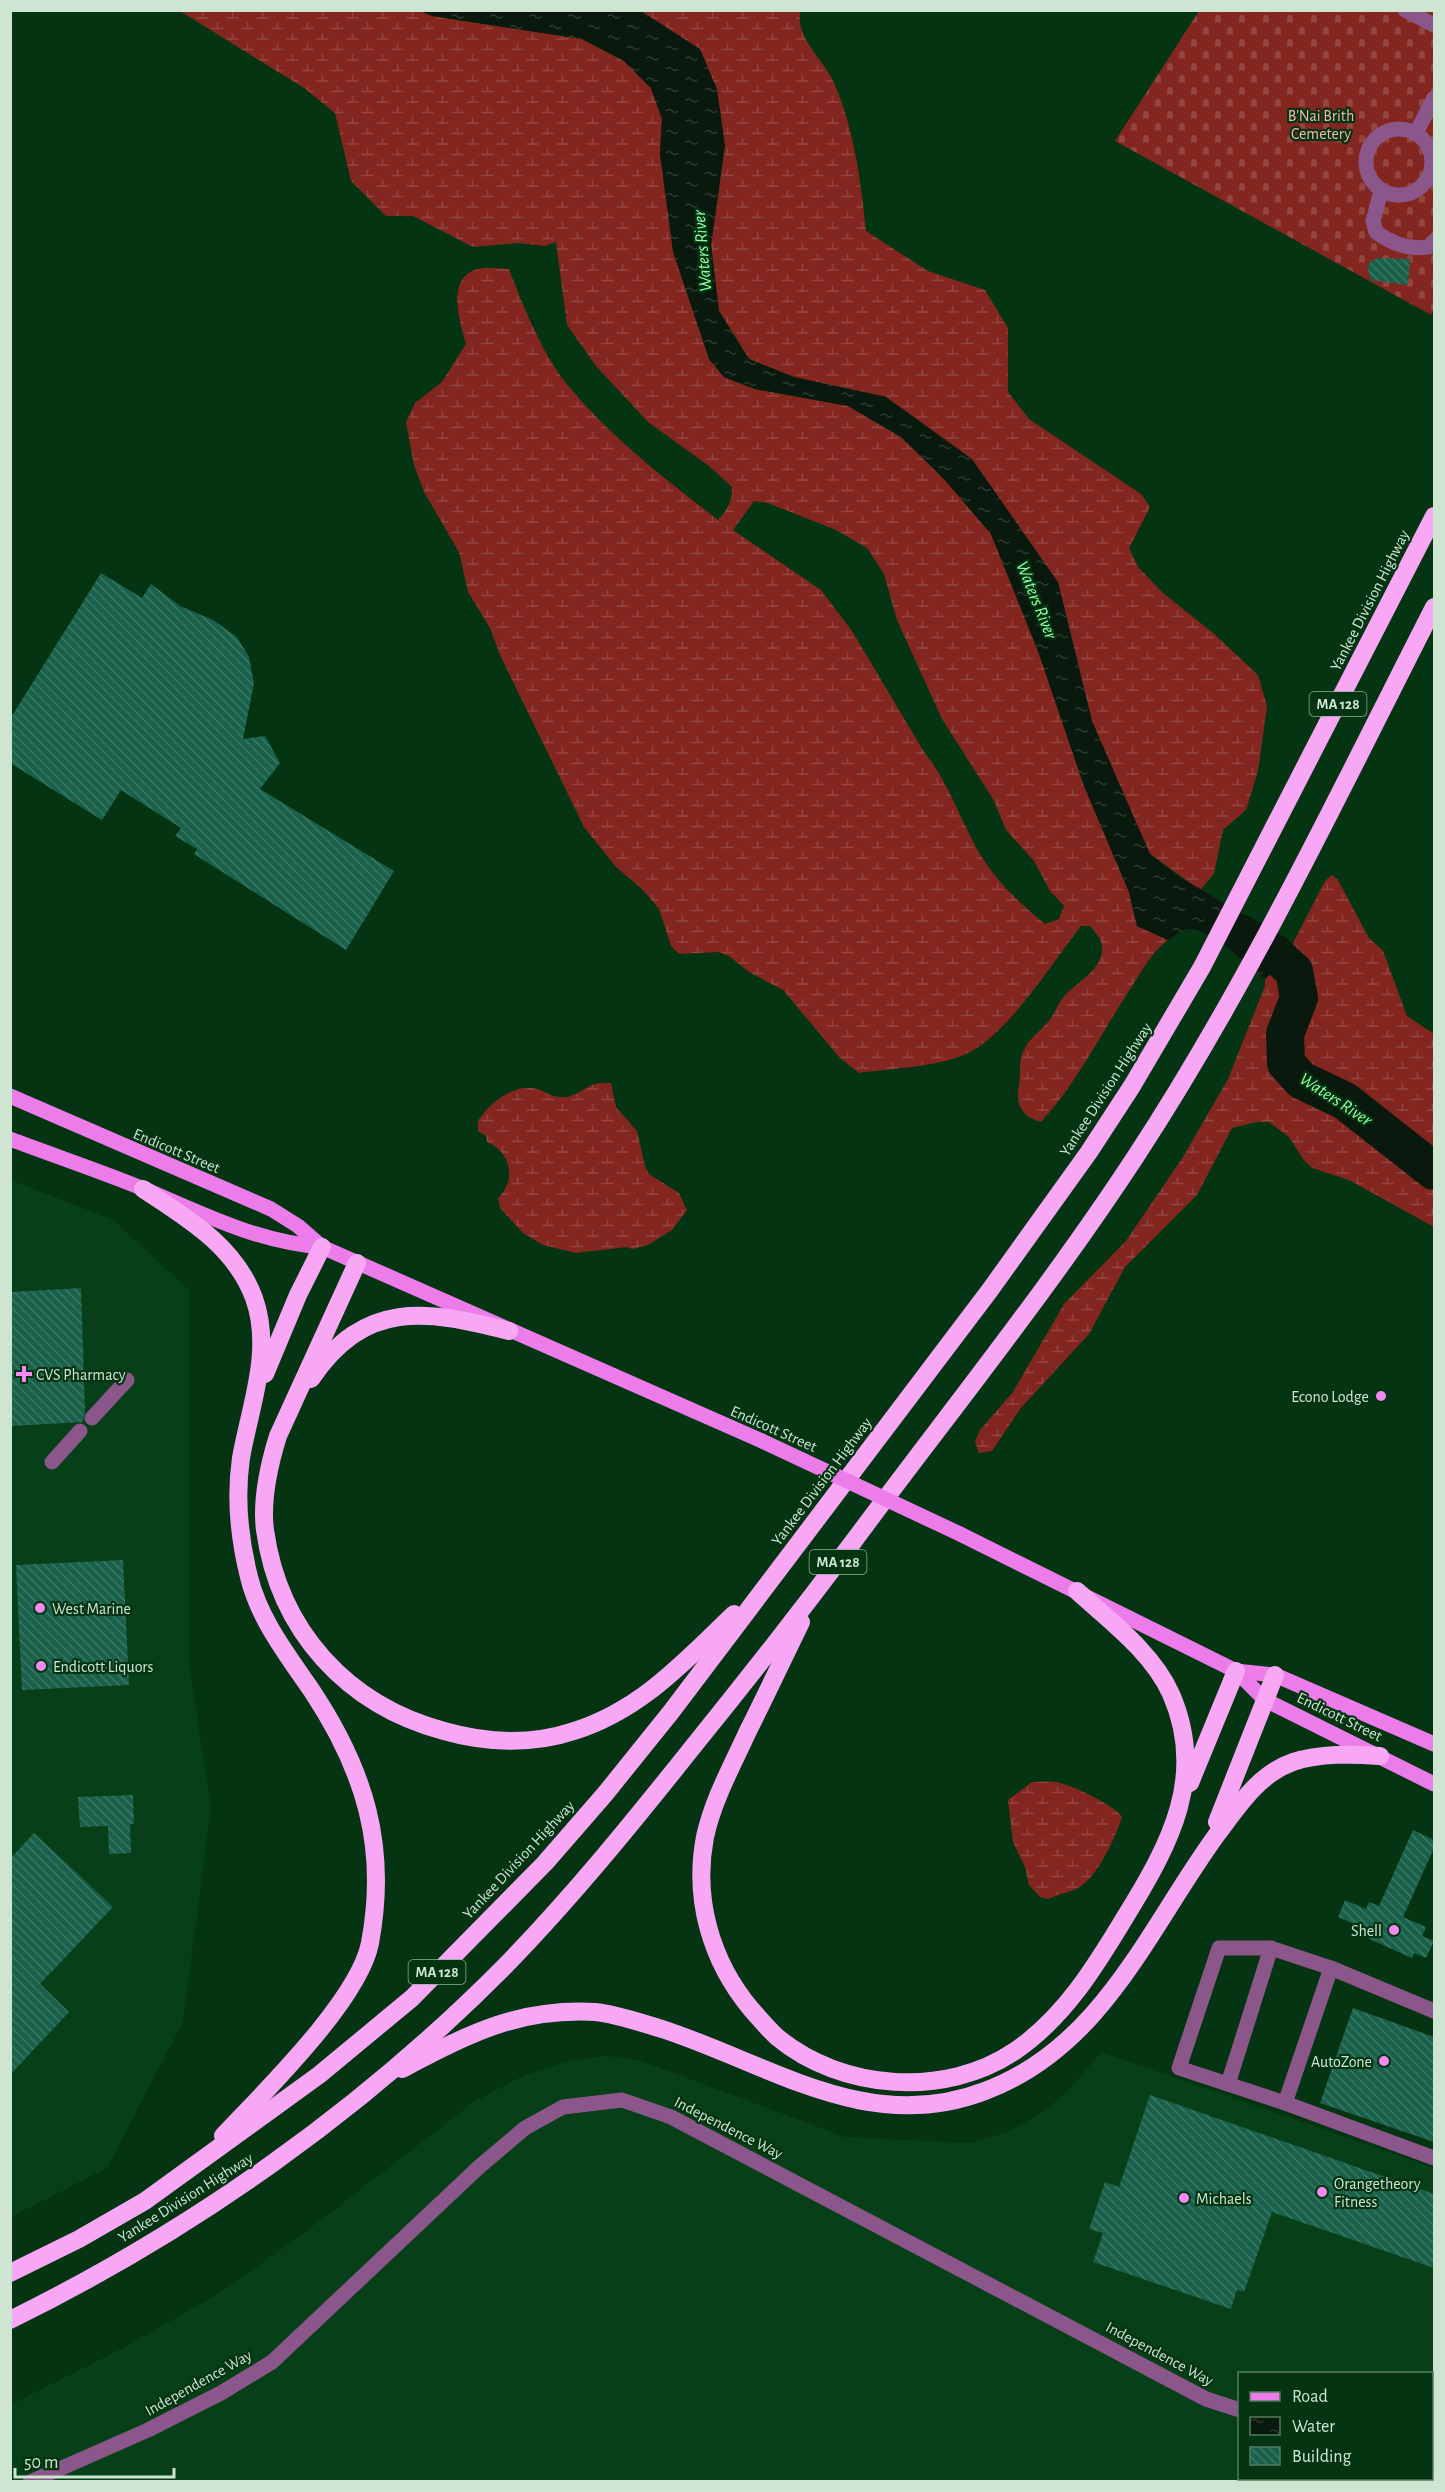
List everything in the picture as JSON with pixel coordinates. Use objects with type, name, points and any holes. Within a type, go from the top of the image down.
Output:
[{"type":"highway","name":"Yankee Division Highway","points":[[10,2273],[79,2239],[145,2201],[320,2076],[412,1998],[545,1863],[671,1712],[1045,1215],[1132,1086],[1202,967],[1434,516]]},
{"type":"highway","name":"Yankee Division Highway","points":[[10,2320],[72,2289],[255,2177],[372,2085],[451,2018],[560,1908],[634,1821],[814,1593],[1085,1229],[1153,1129],[1239,986],[1434,607]]},
{"type":"highway","points":[[143,1189],[197,1225],[222,1248],[240,1270],[254,1298],[261,1325],[261,1354],[238,1491],[238,1521],[250,1581],[283,1651],[342,1740],[368,1803],[374,1829],[376,1871],[374,1911],[369,1945],[362,1969],[316,2032],[198,2163]]},
{"type":"highway","points":[[254,1399],[298,1295],[322,1247]]},
{"type":"highway","points":[[357,1263],[288,1413],[270,1462],[265,1528],[271,1558],[291,1612],[326,1663],[357,1692],[387,1711],[417,1724],[467,1738],[499,1741],[543,1739],[573,1732],[604,1720],[661,1685],[776,1573]]},
{"type":"highway","points":[[288,1413],[315,1374],[337,1348],[357,1330],[374,1323],[397,1317],[447,1317],[509,1331]]},
{"type":"highway","points":[[1077,1591],[1136,1647],[1158,1672],[1171,1693],[1184,1741],[1187,1766],[1182,1802]]},
{"type":"highway","points":[[814,1593],[715,1804],[701,1866],[702,1904],[711,1940],[723,1968],[737,1992],[777,2037],[803,2055],[834,2070],[901,2083],[975,2072],[1015,2051],[1048,2024],[1077,1991],[1150,1876],[1236,1671]]},
{"type":"highway","points":[[1206,1849],[1275,1675]]},
{"type":"highway","points":[[372,2085],[461,2038],[498,2022],[536,2014],[597,2012],[677,2034],[839,2097],[880,2106],[949,2103],[1017,2078],[1044,2061],[1086,2024],[1130,1969],[1206,1849],[1248,1793],[1268,1775],[1292,1762],[1350,1754],[1380,1756]]},
{"type":"main road","name":"Endicott Street","points":[[10,1096],[271,1209],[298,1226],[322,1247],[762,1441],[960,1534],[1236,1671],[1265,1700],[1434,1784]]},
{"type":"main road","name":"Endicott Street","points":[[10,1139],[143,1189],[258,1237],[294,1245],[322,1247]]},
{"type":"main road","name":"Endicott Street","points":[[1236,1671],[1275,1675],[1434,1744]]},
{"type":"street","points":[[1405,10],[1434,25]]},
{"type":"street","points":[[1416,133],[1434,98]]},
{"type":"street","points":[[1395,129],[1416,133],[1431,150],[1432,176],[1415,192],[1394,195],[1381,190],[1369,176],[1366,156],[1371,144],[1382,133],[1395,129]]},
{"type":"street","points":[[1381,190],[1373,221],[1376,232],[1393,243],[1417,249],[1428,248],[1434,241]]},
{"type":"street","points":[[92,1418],[127,1380]]},
{"type":"street","points":[[52,1462],[80,1431]]},
{"type":"street","points":[[1434,2011],[1330,1968],[1271,1948],[1219,1948],[1179,2068],[1285,2103],[1434,2158]]},
{"type":"street","points":[[1228,2084],[1271,1948]]},
{"type":"street","points":[[1285,2103],[1330,1968]]},
{"type":"street","name":"Independence Way","points":[[30,2481],[148,2430],[221,2393],[272,2362],[479,2167],[525,2128],[563,2108],[622,2100],[671,2117],[716,2139],[1206,2399],[1236,2411]]},
{"type":"shaded area","points":[[11,1180],[113,1220],[189,1290],[189,1666],[211,1807],[183,2022],[107,2168],[11,2217]]},
{"type":"shaded area","points":[[1101,2052],[1434,2168],[1434,2481],[11,2481],[10,2405],[121,2349],[216,2295],[296,2239],[475,2101],[523,2076],[567,2061],[607,2056],[639,2060],[845,2137],[972,2143],[1007,2132],[1039,2115],[1068,2091]]},
{"type":"green space","points":[[180,11],[420,11],[433,16],[582,39],[624,61],[651,88],[662,119],[660,155],[709,359],[724,377],[755,389],[848,406],[901,437],[944,479],[991,534],[1038,651],[1084,786],[1129,892],[1137,926],[1168,940],[1156,950],[1077,1075],[1041,1122],[1029,1117],[1019,1104],[1021,1058],[1029,1042],[1050,1019],[1062,999],[1097,965],[1102,946],[1099,937],[1090,926],[1081,926],[1016,1011],[987,1041],[972,1051],[933,1064],[859,1073],[840,1058],[783,990],[749,972],[729,956],[718,952],[679,954],[671,946],[659,909],[643,890],[616,867],[584,827],[500,655],[490,628],[468,592],[459,552],[424,492],[414,465],[406,422],[415,403],[442,382],[466,344],[457,299],[463,278],[471,271],[484,268],[509,269],[541,344],[566,383],[619,439],[718,520],[729,505],[732,487],[709,466],[648,422],[596,366],[567,325],[556,242],[545,246],[518,243],[473,247],[413,216],[386,216],[351,181],[335,113],[304,88]],"holes":[[[754,501],[768,503],[836,530],[867,548],[884,574],[897,620],[942,719],[993,799],[1006,830],[1034,861],[1050,891],[1064,906],[1059,919],[1045,924],[1016,899],[991,870],[977,849],[939,774],[852,631],[821,590],[733,530]]]},
{"type":"green space","points":[[641,11],[800,11],[802,31],[834,83],[847,118],[859,175],[866,231],[928,271],[985,290],[1008,328],[1008,392],[1029,419],[1141,494],[1150,507],[1129,548],[1138,567],[1163,593],[1213,633],[1258,675],[1267,706],[1258,771],[1246,810],[1223,830],[1214,874],[1200,890],[1150,854],[1092,721],[1058,582],[886,397],[794,377],[749,359],[719,311],[711,245],[725,145]]},
{"type":"green space","name":"B'Nai Brith Cemetery","points":[[1199,11],[1434,11],[1434,308],[1431,315],[1115,141]]},
{"type":"green space","points":[[1332,875],[1338,880],[1369,938],[1383,951],[1407,1016],[1434,1034],[1434,1227],[1349,1180],[1312,1168],[1303,1159],[1289,1137],[1269,1122],[1257,1122],[1232,1128],[1197,1195],[1125,1267],[1089,1334],[1020,1409],[992,1451],[979,1453],[975,1442],[980,1430],[1013,1392],[1064,1304],[1126,1241],[1183,1157],[1228,1079],[1265,986],[1265,979],[1277,968],[1293,943],[1325,881]]},
{"type":"green space","points":[[611,1083],[616,1107],[637,1131],[649,1174],[679,1193],[687,1210],[672,1230],[648,1245],[632,1249],[627,1247],[576,1253],[543,1245],[523,1233],[500,1208],[498,1198],[508,1183],[509,1167],[502,1152],[487,1142],[486,1136],[478,1131],[478,1121],[501,1097],[516,1090],[532,1088],[556,1097],[567,1097],[594,1084]]},
{"type":"green space","points":[[1032,1782],[1056,1782],[1071,1787],[1111,1807],[1122,1817],[1106,1855],[1094,1874],[1080,1887],[1048,1899],[1040,1897],[1029,1885],[1025,1867],[1013,1842],[1008,1800]]},
{"type":"water","points":[[420,11],[641,11],[700,49],[717,89],[725,145],[711,245],[719,311],[749,359],[794,377],[886,397],[972,459],[1058,582],[1092,721],[1150,854],[1178,876],[1293,944],[1277,968],[1265,979],[1219,941],[1199,931],[1184,930],[1168,940],[1137,926],[1129,892],[1084,786],[1038,651],[991,534],[944,479],[901,437],[848,406],[755,389],[724,377],[709,359],[673,252],[660,155],[662,119],[651,88],[624,61],[582,39],[432,16]]},
{"type":"building","points":[[1378,258],[1410,259],[1408,285],[1371,280],[1367,267],[1371,261]]},
{"type":"building","points":[[101,573],[142,598],[151,584],[180,606],[213,620],[237,637],[249,657],[254,683],[243,739],[265,736],[280,763],[260,789],[394,871],[346,950],[194,854],[197,849],[175,836],[181,828],[121,790],[102,820],[10,763],[10,719]]},
{"type":"building","name":"CVS Pharmacy","points":[[81,1288],[85,1411],[83,1422],[10,1426],[10,1292]]},
{"type":"building","points":[[123,1560],[129,1685],[22,1690],[16,1565]]},
{"type":"building","points":[[133,1795],[134,1824],[130,1824],[131,1853],[109,1854],[108,1826],[80,1827],[78,1797]]},
{"type":"building","points":[[1413,1830],[1434,1840],[1434,1848],[1403,1917],[1426,1927],[1422,1936],[1434,1941],[1426,1958],[1414,1953],[1412,1958],[1356,1933],[1359,1926],[1338,1917],[1345,1900],[1366,1909],[1369,1902],[1379,1906]]},
{"type":"building","points":[[34,1833],[113,1907],[40,1984],[69,2012],[10,2075],[10,1859]]},
{"type":"building","name":"AutoZone","points":[[1353,2008],[1434,2037],[1434,2142],[1320,2103]]},
{"type":"building","name":"Michaels","points":[[1150,2095],[1434,2194],[1434,2268],[1272,2212],[1244,2292],[1237,2290],[1231,2309],[1093,2262],[1103,2233],[1089,2229],[1105,2182],[1119,2187]]},
{"type":"waterway","name":"Waters River","points":[[1240,933],[1274,953],[1294,971],[1299,998],[1285,1034],[1286,1063],[1301,1080],[1345,1101],[1434,1171]]},
{"type":"place","name":"CVS Pharmacy","points":[[24,1374]]},
{"type":"place","name":"Econo Lodge","points":[[1381,1396]]},
{"type":"place","name":"West Marine","points":[[40,1608]]},
{"type":"place","name":"Endicott Liquors","points":[[41,1666]]},
{"type":"place","name":"Shell","points":[[1394,1930]]},
{"type":"place","name":"AutoZone","points":[[1384,2061]]},
{"type":"place","name":"Orangetheory Fitness","points":[[1322,2192]]},
{"type":"place","name":"Michaels","points":[[1184,2198]]}]
